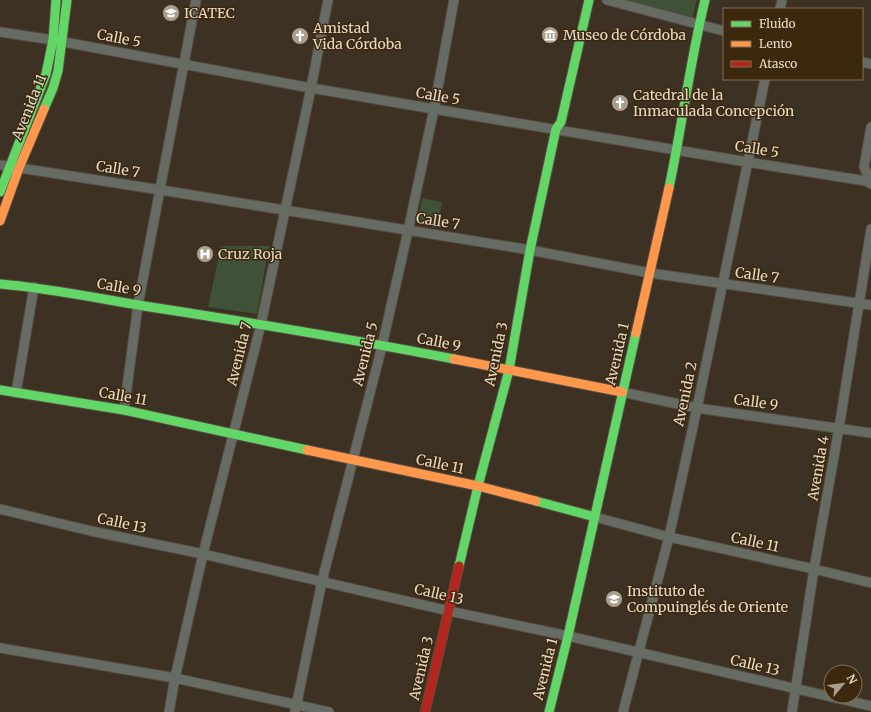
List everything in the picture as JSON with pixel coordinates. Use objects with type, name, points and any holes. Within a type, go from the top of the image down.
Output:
[{"type":"main road","name":"Avenida 11","points":[[0,192],[46,74],[53,40],[56,0]]},
{"type":"main road","name":"Avenida 11","points":[[0,221],[9,167],[53,88],[58,71],[67,0]]},
{"type":"main road","name":"Avenida 3","points":[[425,712],[478,486],[509,370],[530,250],[556,129],[561,122],[589,0]]},
{"type":"main road","name":"Avenida 1","points":[[549,712],[568,636],[677,150],[699,25],[705,0]]},
{"type":"main road","name":"Calle 9","points":[[0,284],[34,287],[261,324],[622,392]]},
{"type":"main road","name":"Calle 11","points":[[0,390],[124,410],[478,486],[595,517]]},
{"type":"street","points":[[124,410],[138,305],[196,0]]},
{"type":"street","name":"Avenida 7","points":[[170,712],[175,678],[203,554],[261,324],[328,0]]},
{"type":"street","name":"Avenida 5","points":[[296,709],[322,581],[382,346],[408,231],[434,109],[454,0]]},
{"type":"street","points":[[607,0],[723,31]]},
{"type":"street","name":"Calle 5","points":[[0,32],[53,40],[311,88],[871,183]]},
{"type":"street","name":"Avenida 2","points":[[623,712],[668,537],[697,408],[765,80]]},
{"type":"street","points":[[871,127],[864,167],[871,183]]},
{"type":"street","name":"Calle 7","points":[[9,167],[530,250],[650,273],[871,305]]},
{"type":"street","name":"Avenida 4","points":[[792,712],[814,569],[839,428],[871,229]]},
{"type":"street","points":[[16,393],[34,287]]},
{"type":"street","name":"Calle 9","points":[[622,392],[697,408],[871,433]]},
{"type":"street","name":"Calle 13","points":[[0,509],[91,531],[203,554],[449,611],[568,636],[871,706]]},
{"type":"street","name":"Calle 11","points":[[595,517],[668,537],[814,569],[871,584]]},
{"type":"street","points":[[0,648],[175,678],[296,709],[329,712]]},
{"type":"green space","points":[[616,0],[697,0],[692,19]]},
{"type":"green space","points":[[422,198],[442,202],[437,228],[417,224]]},
{"type":"green space","points":[[221,246],[269,246],[257,314],[208,307]]},
{"type":"traffic: fast","points":[[0,192],[46,74],[53,40],[56,0]]},
{"type":"traffic: fast","points":[[44,109],[58,71],[67,0]]},
{"type":"traffic: fast","points":[[459,566],[478,486],[509,370],[530,250],[556,129],[561,122],[589,0]]},
{"type":"traffic: fast","points":[[669,188],[705,0]]},
{"type":"traffic: fast","points":[[0,284],[54,291],[261,325],[454,359]]},
{"type":"traffic: fast","points":[[549,712],[568,636],[636,333]]},
{"type":"traffic: fast","points":[[0,390],[124,410],[307,450]]},
{"type":"traffic: fast","points":[[536,501],[595,517]]},
{"type":"traffic: slow","points":[[0,221],[19,168],[44,109]]},
{"type":"traffic: slow","points":[[636,333],[669,188]]},
{"type":"traffic: slow","points":[[454,359],[622,392]]},
{"type":"traffic: slow","points":[[307,450],[478,486],[536,501]]},
{"type":"traffic: jam","points":[[425,712],[459,566]]},
{"type":"place","name":"ICATEC","points":[[171,13]]},
{"type":"place","name":"Museo de Córdoba","points":[[550,35]]},
{"type":"place","name":"Amistad Vida Córdoba","points":[[300,36]]},
{"type":"place","name":"Catedral de la Inmaculada Concepción","points":[[620,103]]},
{"type":"place","name":"Cruz Roja","points":[[205,254]]},
{"type":"place","name":"Instituto de Compuinglés de Oriente","points":[[614,599]]}]
